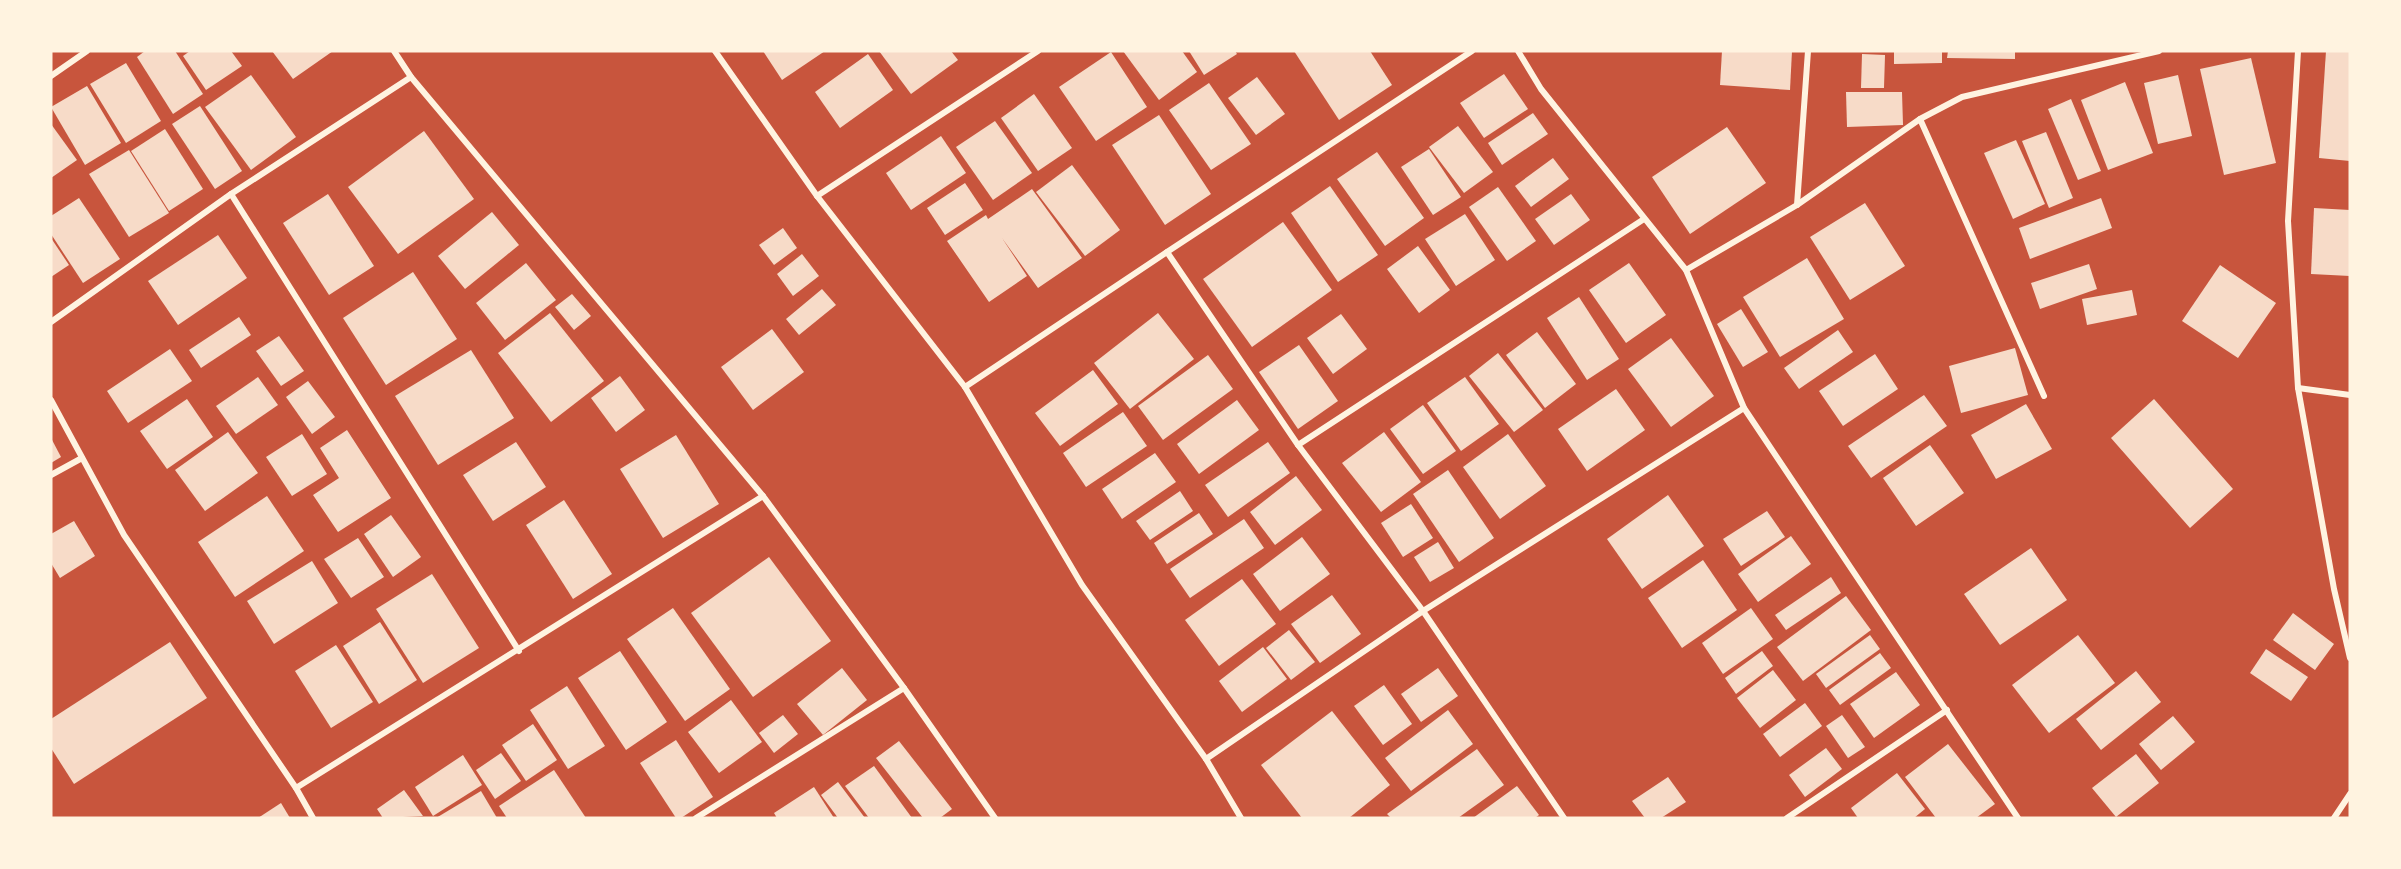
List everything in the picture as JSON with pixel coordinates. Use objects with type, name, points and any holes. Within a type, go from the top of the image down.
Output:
[{"type":"street","points":[[51,76],[87,51]]},
{"type":"street","points":[[394,51],[411,77],[763,496],[904,688],[995,818]]},
{"type":"street","points":[[715,51],[818,195],[965,387],[1082,585],[1206,759],[1241,818]]},
{"type":"street","points":[[818,195],[1038,51]]},
{"type":"street","points":[[965,387],[1472,51]]},
{"type":"street","points":[[1518,51],[1541,89],[1686,270],[1744,408],[2018,818]]},
{"type":"street","points":[[1797,205],[1808,51]]},
{"type":"street","points":[[1686,270],[1797,205],[1920,118],[1962,97],[2144,52],[2158,51]]},
{"type":"street","points":[[2298,51],[2288,221],[2298,388],[2334,589],[2350,658]]},
{"type":"street","points":[[51,322],[231,194],[411,77]]},
{"type":"street","points":[[1920,118],[2044,396]]},
{"type":"street","points":[[231,194],[519,651]]},
{"type":"street","points":[[1298,445],[1644,219]]},
{"type":"street","points":[[1167,252],[1298,445],[1423,610],[1564,818]]},
{"type":"street","points":[[2298,388],[2350,395]]},
{"type":"street","points":[[51,400],[124,536],[296,788],[313,818]]},
{"type":"street","points":[[1206,759],[1423,610],[1744,408]]},
{"type":"street","points":[[51,475],[82,458]]},
{"type":"street","points":[[296,788],[519,651],[763,496]]},
{"type":"street","points":[[696,818],[904,688]]},
{"type":"street","points":[[1787,818],[1947,710]]},
{"type":"street","points":[[2334,818],[2350,794]]},
{"type":"building","points":[[145,51],[175,51],[203,94],[173,114],[137,57]]},
{"type":"building","points":[[190,51],[231,51],[242,66],[206,90],[183,56]]},
{"type":"building","points":[[272,51],[333,51],[293,79]]},
{"type":"building","points":[[763,51],[825,51],[782,80]]},
{"type":"building","points":[[879,51],[951,51],[958,60],[911,94]]},
{"type":"building","points":[[1123,51],[1182,51],[1197,72],[1159,100]]},
{"type":"building","points":[[1189,51],[1235,51],[1237,54],[1204,75]]},
{"type":"building","points":[[1294,51],[1370,51],[1392,85],[1339,120]]},
{"type":"building","points":[[1722,51],[1792,51],[1790,90],[1720,85]]},
{"type":"building","points":[[1894,51],[1942,51],[1942,63],[1894,64]]},
{"type":"building","points":[[1948,51],[2015,51],[2015,59],[1947,58]]},
{"type":"building","points":[[2326,51],[2350,51],[2350,161],[2319,158]]},
{"type":"building","points":[[1111,52],[1147,107],[1096,141],[1059,87]]},
{"type":"building","points":[[868,54],[893,90],[840,128],[815,92]]},
{"type":"building","points":[[1862,54],[1885,55],[1884,88],[1861,88]]},
{"type":"building","points":[[2251,58],[2276,163],[2224,175],[2200,69]]},
{"type":"building","points":[[126,63],[161,121],[126,143],[90,84]]},
{"type":"building","points":[[1504,74],[1528,109],[1484,138],[1460,103]]},
{"type":"building","points":[[251,75],[296,137],[251,170],[205,107]]},
{"type":"building","points":[[2178,75],[2192,136],[2158,144],[2144,83]]},
{"type":"building","points":[[1257,77],[1285,114],[1256,135],[1228,98]]},
{"type":"building","points":[[2125,82],[2153,153],[2108,170],[2081,100]]},
{"type":"building","points":[[1209,83],[1251,144],[1211,170],[1169,110]]},
{"type":"building","points":[[87,86],[121,143],[85,165],[51,107]]},
{"type":"building","points":[[1846,92],[1902,92],[1903,125],[1847,127]]},
{"type":"building","points":[[1034,94],[1072,148],[1038,171],[1001,118]]},
{"type":"building","points":[[2071,99],[2101,171],[2078,180],[2048,109]]},
{"type":"building","points":[[200,106],[242,171],[215,189],[172,124]]},
{"type":"building","points":[[1533,113],[1548,134],[1502,165],[1488,143]]},
{"type":"building","points":[[1159,115],[1211,194],[1165,225],[1112,145]]},
{"type":"building","points":[[995,121],[1032,173],[993,200],[956,147]]},
{"type":"building","points":[[51,124],[77,160],[51,178]]},
{"type":"building","points":[[1458,126],[1493,172],[1464,193],[1429,147]]},
{"type":"building","points":[[1727,127],[1766,183],[1690,234],[1652,177]]},
{"type":"building","points":[[165,129],[203,189],[169,211],[131,151]]},
{"type":"building","points":[[424,131],[474,199],[398,254],[348,187]]},
{"type":"building","points":[[2046,132],[2073,198],[2049,208],[2022,141]]},
{"type":"building","points":[[941,136],[966,173],[911,210],[886,173]]},
{"type":"building","points":[[2016,140],[2045,204],[2013,219],[1984,153]]},
{"type":"building","points":[[1429,149],[1461,197],[1433,215],[1401,167]]},
{"type":"building","points":[[129,150],[169,213],[129,237],[89,174]]},
{"type":"building","points":[[1377,152],[1424,218],[1385,246],[1337,179]]},
{"type":"building","points":[[1553,158],[1569,179],[1531,207],[1515,186]]},
{"type":"building","points":[[1072,165],[1120,230],[1085,256],[1036,192]]},
{"type":"building","points":[[965,183],[983,210],[945,235],[927,208]]},
{"type":"building","points":[[1330,186],[1378,255],[1338,282],[1291,213]]},
{"type":"building","points":[[1498,187],[1536,241],[1507,261],[1469,207]]},
{"type":"building","points":[[1032,189],[1082,258],[1038,288],[1002,238],[1027,276],[989,302],[947,241],[986,215],[988,219]]},
{"type":"building","points":[[328,194],[374,266],[329,295],[283,223]]},
{"type":"building","points":[[1571,194],[1590,220],[1554,245],[1535,219]]},
{"type":"building","points":[[79,198],[120,259],[83,283],[51,234],[51,216]]},
{"type":"building","points":[[2101,198],[2112,228],[2030,259],[2019,228]]},
{"type":"building","points":[[1865,203],[1905,266],[1850,300],[1810,237]]},
{"type":"building","points":[[2314,208],[2350,210],[2350,276],[2311,274]]},
{"type":"building","points":[[492,212],[519,245],[465,289],[438,256]]},
{"type":"building","points":[[1465,214],[1495,260],[1456,286],[1425,239]]},
{"type":"building","points":[[1283,222],[1332,290],[1252,347],[1203,279]]},
{"type":"building","points":[[783,228],[797,248],[774,265],[759,245]]},
{"type":"building","points":[[218,235],[247,278],[178,325],[148,281]]},
{"type":"building","points":[[51,238],[69,265],[51,277]]},
{"type":"building","points":[[1418,246],[1450,290],[1419,313],[1387,269]]},
{"type":"building","points":[[802,254],[819,276],[793,296],[777,274]]},
{"type":"building","points":[[1807,258],[1844,319],[1780,357],[1743,297]]},
{"type":"building","points":[[526,263],[556,300],[505,340],[476,303]]},
{"type":"building","points":[[1629,263],[1666,315],[1626,343],[1589,290]]},
{"type":"building","points":[[2089,264],[2097,289],[2040,309],[2031,283]]},
{"type":"building","points":[[2220,265],[2276,303],[2238,358],[2182,321]]},
{"type":"building","points":[[413,272],[457,339],[386,385],[343,318]]},
{"type":"building","points":[[822,289],[836,305],[799,335],[786,319]]},
{"type":"building","points":[[2132,290],[2137,315],[2087,325],[2082,299]]},
{"type":"building","points":[[572,294],[591,316],[574,330],[555,307]]},
{"type":"building","points":[[1579,297],[1619,359],[1587,380],[1547,318]]},
{"type":"building","points":[[1741,309],[1768,352],[1743,367],[1717,324]]},
{"type":"building","points":[[550,313],[604,381],[551,422],[498,353]]},
{"type":"building","points":[[1158,313],[1194,359],[1130,409],[1094,363]]},
{"type":"building","points":[[1341,314],[1367,349],[1333,374],[1307,338]]},
{"type":"building","points":[[239,317],[251,335],[201,368],[189,350]]},
{"type":"building","points":[[772,329],[804,372],[753,410],[721,367]]},
{"type":"building","points":[[1838,330],[1853,352],[1799,389],[1784,368]]},
{"type":"building","points":[[1537,332],[1576,384],[1545,408],[1506,355]]},
{"type":"building","points":[[279,336],[304,371],[281,386],[256,351]]},
{"type":"building","points":[[1671,338],[1714,396],[1671,427],[1628,369]]},
{"type":"building","points":[[1299,345],[1338,401],[1298,429],[1259,372]]},
{"type":"building","points":[[2015,348],[2028,395],[1961,413],[1949,366]]},
{"type":"building","points":[[170,349],[192,381],[128,423],[107,391]]},
{"type":"building","points":[[471,350],[514,418],[438,465],[395,396]]},
{"type":"building","points":[[1498,353],[1543,410],[1514,432],[1469,376]]},
{"type":"building","points":[[1875,354],[1898,389],[1843,426],[1819,391]]},
{"type":"building","points":[[1208,355],[1233,389],[1163,440],[1138,406]]},
{"type":"building","points":[[1093,370],[1118,404],[1060,446],[1035,413]]},
{"type":"building","points":[[620,376],[645,410],[616,432],[591,398]]},
{"type":"building","points":[[258,377],[278,405],[236,434],[216,406]]},
{"type":"building","points":[[1465,377],[1499,424],[1461,451],[1427,403]]},
{"type":"building","points":[[308,381],[335,417],[312,434],[286,397]]},
{"type":"building","points":[[1616,389],[1645,430],[1587,471],[1558,429]]},
{"type":"building","points":[[1924,395],[1947,426],[1871,478],[1848,446]]},
{"type":"building","points":[[187,399],[213,437],[167,469],[140,431]]},
{"type":"building","points":[[2154,399],[2233,489],[2190,528],[2111,438]]},
{"type":"building","points":[[1237,400],[1259,430],[1199,474],[1177,444]]},
{"type":"building","points":[[2026,404],[2052,449],[1996,479],[1971,435]]},
{"type":"building","points":[[1423,405],[1456,451],[1423,474],[1390,429]]},
{"type":"building","points":[[1123,412],[1147,446],[1086,487],[1063,453]]},
{"type":"building","points":[[347,430],[391,498],[338,532],[313,495],[339,478],[320,448]]},
{"type":"building","points":[[228,432],[258,473],[205,511],[175,470]]},
{"type":"building","points":[[1384,432],[1421,482],[1381,512],[1342,463]]},
{"type":"building","points":[[302,434],[327,474],[292,496],[266,457]]},
{"type":"building","points":[[1508,434],[1546,486],[1500,519],[1463,467]]},
{"type":"building","points":[[676,435],[719,504],[663,538],[620,469]]},
{"type":"building","points":[[51,438],[61,457],[51,463]]},
{"type":"building","points":[[516,442],[546,487],[493,521],[463,475]]},
{"type":"building","points":[[1268,442],[1290,473],[1228,517],[1205,485]]},
{"type":"building","points":[[1930,445],[1964,493],[1916,526],[1883,478]]},
{"type":"building","points":[[1155,453],[1176,482],[1122,519],[1102,489]]},
{"type":"building","points":[[1448,470],[1494,538],[1459,562],[1413,494]]},
{"type":"building","points":[[1296,476],[1322,510],[1275,545],[1250,512]]},
{"type":"building","points":[[1180,491],[1193,511],[1150,540],[1136,521]]},
{"type":"building","points":[[1668,495],[1704,546],[1642,589],[1607,539]]},
{"type":"building","points":[[267,496],[304,551],[235,597],[198,542]]},
{"type":"building","points":[[564,500],[612,574],[573,599],[526,525]]},
{"type":"building","points":[[1411,504],[1433,538],[1403,557],[1381,523]]},
{"type":"building","points":[[1767,511],[1785,537],[1741,566],[1723,539]]},
{"type":"building","points":[[1199,513],[1213,534],[1167,564],[1154,543]]},
{"type":"building","points":[[391,515],[421,557],[393,577],[364,534]]},
{"type":"building","points":[[1244,519],[1264,548],[1190,598],[1170,569]]},
{"type":"building","points":[[74,521],[95,556],[60,578],[51,563],[51,534]]},
{"type":"building","points":[[1791,536],[1811,564],[1758,602],[1738,574]]},
{"type":"building","points":[[1302,537],[1330,574],[1280,611],[1253,574]]},
{"type":"building","points":[[358,538],[384,577],[351,598],[324,559]]},
{"type":"building","points":[[1438,542],[1454,568],[1430,582],[1414,557]]},
{"type":"building","points":[[2031,548],[2067,600],[2000,645],[1964,594]]},
{"type":"building","points":[[769,557],[831,641],[753,697],[691,613]]},
{"type":"building","points":[[1703,560],[1737,610],[1682,648],[1648,598]]},
{"type":"building","points":[[312,561],[338,603],[274,644],[247,601]]},
{"type":"building","points":[[432,574],[479,648],[423,683],[376,609]]},
{"type":"building","points":[[1831,577],[1841,593],[1786,630],[1775,615]]},
{"type":"building","points":[[1242,579],[1276,624],[1219,666],[1185,620]]},
{"type":"building","points":[[1332,595],[1361,634],[1320,663],[1291,624]]},
{"type":"building","points":[[1846,596],[1871,630],[1803,681],[1777,647]]},
{"type":"building","points":[[673,608],[730,689],[685,721],[627,639]]},
{"type":"building","points":[[1751,608],[1773,639],[1723,674],[1702,643]]},
{"type":"building","points":[[2293,613],[2334,644],[2315,670],[2273,640]]},
{"type":"building","points":[[380,622],[417,680],[379,704],[343,646]]},
{"type":"building","points":[[1289,630],[1315,662],[1291,680],[1266,648]]},
{"type":"building","points":[[1870,635],[1880,649],[1826,688],[1816,674]]},
{"type":"building","points":[[2078,635],[2115,683],[2049,733],[2012,685]]},
{"type":"building","points":[[170,642],[207,698],[74,784],[51,748],[51,719]]},
{"type":"building","points":[[336,645],[373,702],[331,728],[295,671]]},
{"type":"building","points":[[1263,647],[1287,679],[1242,712],[1219,681]]},
{"type":"building","points":[[2266,649],[2308,677],[2291,701],[2250,673]]},
{"type":"building","points":[[620,651],[667,722],[626,750],[578,678]]},
{"type":"building","points":[[1762,651],[1773,666],[1736,694],[1725,678]]},
{"type":"building","points":[[1880,653],[1891,668],[1840,705],[1829,690]]},
{"type":"building","points":[[842,668],[867,700],[823,735],[797,704]]},
{"type":"building","points":[[1438,668],[1458,696],[1421,722],[1401,694]]},
{"type":"building","points":[[1773,670],[1796,700],[1760,728],[1737,698]]},
{"type":"building","points":[[2136,671],[2161,702],[2101,750],[2076,719]]},
{"type":"building","points":[[1896,672],[1920,705],[1874,738],[1850,704]]},
{"type":"building","points":[[1384,685],[1412,724],[1383,745],[1354,706]]},
{"type":"building","points":[[567,686],[605,746],[568,769],[530,710]]},
{"type":"building","points":[[731,700],[762,742],[719,773],[688,732]]},
{"type":"building","points":[[1805,703],[1822,726],[1780,757],[1763,734]]},
{"type":"building","points":[[1448,710],[1473,744],[1411,791],[1385,758]]},
{"type":"building","points":[[1332,711],[1390,785],[1349,818],[1302,818],[1261,765]]},
{"type":"building","points":[[783,715],[798,734],[774,753],[759,733]]},
{"type":"building","points":[[1842,715],[1865,747],[1848,758],[1826,726]]},
{"type":"building","points":[[2173,716],[2195,742],[2161,770],[2139,744]]},
{"type":"building","points":[[533,724],[557,760],[526,781],[502,745]]},
{"type":"building","points":[[676,740],[713,797],[681,818],[676,818],[640,763]]},
{"type":"building","points":[[899,741],[952,809],[940,818],[923,818],[876,758]]},
{"type":"building","points":[[1948,744],[1995,804],[1976,818],[1936,818],[1905,777]]},
{"type":"building","points":[[1826,748],[1842,769],[1805,797],[1789,775]]},
{"type":"building","points":[[1477,749],[1504,785],[1458,818],[1391,818],[1387,814]]},
{"type":"building","points":[[501,753],[521,781],[495,799],[476,770]]},
{"type":"building","points":[[2136,754],[2159,783],[2116,817],[2092,788]]},
{"type":"building","points":[[463,755],[482,785],[433,816],[415,787]]},
{"type":"building","points":[[874,766],[912,818],[869,818],[845,786]]},
{"type":"building","points":[[554,770],[586,818],[507,818],[499,806]]},
{"type":"building","points":[[1897,773],[1925,809],[1914,818],[1858,818],[1851,808]]},
{"type":"building","points":[[1668,777],[1686,802],[1661,818],[1645,818],[1632,801]]},
{"type":"building","points":[[838,782],[865,818],[838,818],[821,795]]},
{"type":"building","points":[[1517,786],[1539,815],[1535,818],[1473,818]]},
{"type":"building","points":[[814,787],[834,818],[777,818],[774,813]]},
{"type":"building","points":[[404,790],[423,816],[383,818],[377,809]]},
{"type":"building","points":[[481,791],[497,818],[436,818]]},
{"type":"building","points":[[281,803],[290,818],[258,818]]}]
